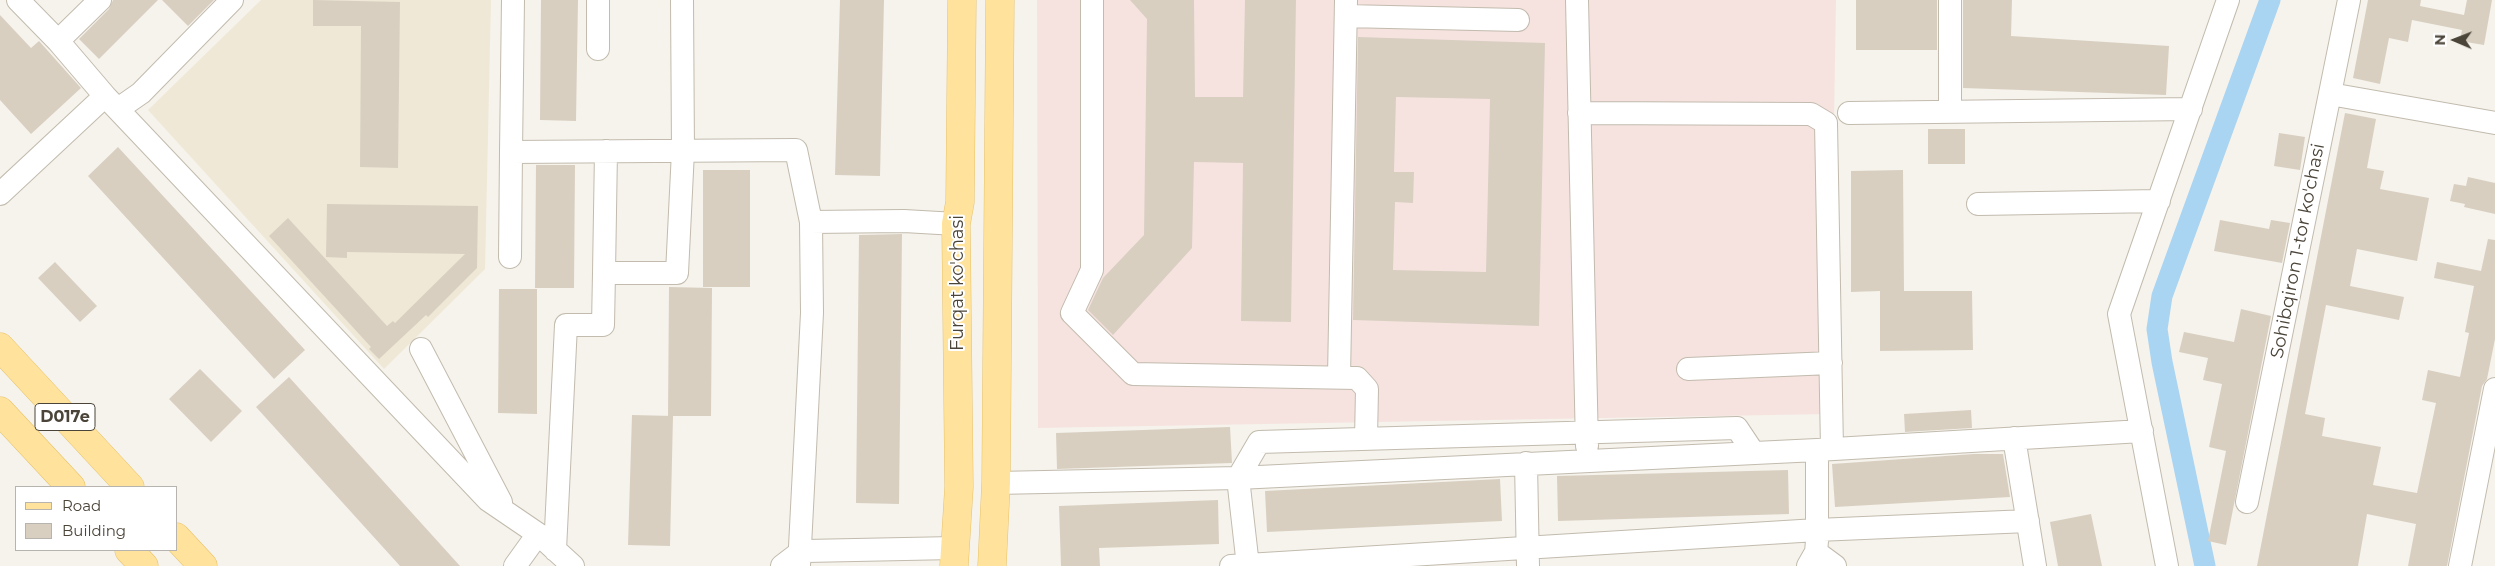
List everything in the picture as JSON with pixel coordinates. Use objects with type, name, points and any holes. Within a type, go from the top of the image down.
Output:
[{"type":"main road","name":"Furqat ko'chasi","points":[[954,557],[959,486],[956,224],[960,202],[962,0]]},
{"type":"main road","points":[[992,566],[996,483],[1000,0]]},
{"type":"main road","name":"D017e","points":[[0,347],[129,486]]},
{"type":"main road","name":"D017e","points":[[0,411],[70,486]]},
{"type":"main road","points":[[178,539],[203,566]]},
{"type":"main road","points":[[130,551],[144,566]]},
{"type":"street","points":[[18,0],[488,500],[538,534],[573,566]]},
{"type":"street","points":[[0,194],[112,102],[141,93],[232,0]]},
{"type":"street","points":[[510,256],[513,0]]},
{"type":"street","points":[[598,0],[598,48]]},
{"type":"street","points":[[604,273],[677,273],[683,151],[682,0]]},
{"type":"street","points":[[1092,0],[1092,270],[1072,313],[1133,374],[1357,378],[1367,389],[1366,439]]},
{"type":"street","points":[[1577,0],[1587,460]]},
{"type":"street","points":[[1950,0],[1950,112]]},
{"type":"street","points":[[2167,566],[2119,314],[2228,0]]},
{"type":"street","name":"Sohibqiron 1-tor ko'chasi","points":[[2247,502],[2349,0]]},
{"type":"street","points":[[58,41],[94,2]]},
{"type":"street","points":[[1339,377],[1346,8],[1518,20]]},
{"type":"street","points":[[2330,94],[2495,123]]},
{"type":"street","points":[[1849,113],[2191,110]]},
{"type":"street","points":[[1579,113],[1811,114],[1826,123],[1831,363],[1825,449],[1817,530],[1812,559],[1836,566]]},
{"type":"street","points":[[511,152],[796,150],[811,222],[812,314],[793,562]]},
{"type":"street","points":[[555,550],[566,325],[603,326],[606,151]]},
{"type":"street","points":[[1978,204],[2159,201]]},
{"type":"street","points":[[811,222],[904,220],[956,224]]},
{"type":"street","points":[[422,349],[506,512]]},
{"type":"street","points":[[1688,368],[1831,363]]},
{"type":"street","points":[[2460,566],[2495,389]]},
{"type":"street","points":[[1753,452],[1737,428],[1259,442],[1238,478],[1242,566],[1528,557],[1817,530],[2028,521]]},
{"type":"street","points":[[996,483],[1238,478],[1526,462],[1825,449],[2142,431]]},
{"type":"street","points":[[2014,438],[2035,566]]},
{"type":"street","points":[[1526,462],[1528,557]]},
{"type":"street","points":[[515,566],[538,534]]},
{"type":"street","points":[[793,562],[806,551],[954,557]]},
{"type":"shaded area","points":[[261,0],[491,0],[485,269],[384,369],[148,110]]},
{"type":"shaded area","points":[[1037,0],[1836,0],[1829,414],[1038,428]]},
{"type":"building","points":[[113,0],[158,0],[99,59],[79,39],[109,9]]},
{"type":"building","points":[[162,0],[214,0],[188,26]]},
{"type":"building","points":[[313,0],[400,2],[398,168],[360,167],[361,26],[313,26]]},
{"type":"building","points":[[541,0],[578,0],[576,121],[540,120]]},
{"type":"building","points":[[840,0],[884,0],[880,176],[835,175]]},
{"type":"building","points":[[1130,0],[1194,0],[1195,97],[1243,97],[1245,0],[1296,0],[1291,322],[1241,321],[1243,163],[1194,162],[1192,248],[1113,335],[1088,310],[1103,278],[1144,235],[1147,19]]},
{"type":"building","points":[[1856,0],[1937,0],[1937,50],[1856,50]]},
{"type":"building","points":[[1963,0],[2012,0],[2011,36],[2169,46],[2166,95],[1963,88]]},
{"type":"building","points":[[2368,0],[2421,0],[2420,6],[2464,15],[2467,0],[2492,0],[2484,45],[2460,41],[2462,30],[2412,20],[2408,42],[2389,38],[2380,84],[2353,78]]},
{"type":"building","points":[[0,15],[31,48],[39,41],[81,88],[31,134],[0,100]]},
{"type":"building","points":[[1358,37],[1545,43],[1539,326],[1353,320]],"holes":[[[1396,97],[1490,99],[1486,272],[1393,270],[1395,202],[1413,203],[1414,172],[1394,172]]]},
{"type":"building","points":[[2345,113],[2376,119],[2367,168],[2384,171],[2380,189],[2429,198],[2417,261],[2357,249],[2350,286],[2404,297],[2399,320],[2326,305],[2305,414],[2325,418],[2322,436],[2381,447],[2373,485],[2417,493],[2436,403],[2422,400],[2428,370],[2460,377],[2469,333],[2465,332],[2474,286],[2434,278],[2437,262],[2481,271],[2488,239],[2495,240],[2495,339],[2487,379],[2482,386],[2447,566],[2408,566],[2416,524],[2367,514],[2358,566],[2257,566]]},
{"type":"building","points":[[1928,129],[1965,129],[1965,164],[1928,164]]},
{"type":"building","points":[[2279,133],[2305,137],[2300,170],[2274,166]]},
{"type":"building","points":[[118,147],[305,350],[274,379],[88,176]]},
{"type":"building","points":[[536,165],[575,165],[574,288],[535,288]]},
{"type":"building","points":[[703,170],[750,170],[750,287],[703,287]]},
{"type":"building","points":[[1903,170],[1904,291],[1972,291],[1973,350],[1880,351],[1880,291],[1851,292],[1851,171]]},
{"type":"building","points":[[2468,177],[2495,183],[2495,214],[2464,207],[2465,204],[2450,201],[2454,184],[2466,186]]},
{"type":"building","points":[[327,204],[478,206],[477,268],[428,317],[426,315],[379,359],[369,349],[371,347],[269,236],[288,218],[387,326],[393,321],[395,323],[465,254],[347,252],[347,258],[326,257]]},
{"type":"building","points":[[2220,220],[2269,229],[2271,220],[2290,223],[2282,263],[2214,251]]},
{"type":"building","points":[[902,234],[899,504],[856,503],[859,235]]},
{"type":"building","points":[[55,262],[97,306],[80,322],[38,278]]},
{"type":"building","points":[[669,287],[712,288],[711,416],[668,416]]},
{"type":"building","points":[[499,289],[537,289],[537,414],[498,413]]},
{"type":"building","points":[[2241,309],[2271,316],[2226,545],[2208,541],[2226,451],[2209,447],[2222,384],[2203,380],[2208,358],[2179,352],[2184,332],[2234,342]]},
{"type":"building","points":[[200,369],[242,411],[211,442],[169,399]]},
{"type":"building","points":[[289,377],[460,566],[400,566],[256,407]]},
{"type":"building","points":[[1971,410],[1972,428],[1905,432],[1904,414]]},
{"type":"building","points":[[632,415],[673,416],[670,546],[628,545]]},
{"type":"building","points":[[1230,427],[1232,463],[1057,469],[1056,433]]},
{"type":"building","points":[[1974,454],[2003,454],[2010,497],[1835,507],[1832,464]]},
{"type":"building","points":[[1788,470],[1789,514],[1558,521],[1557,476]]},
{"type":"building","points":[[1500,479],[1502,521],[1267,532],[1265,491]]},
{"type":"building","points":[[1218,500],[1219,544],[1099,548],[1100,566],[1061,566],[1059,506]]},
{"type":"building","points":[[2091,514],[2102,566],[2058,566],[2050,522]]},
{"type":"waterway","points":[[2205,566],[2162,362],[2157,329],[2162,296],[2270,0]]}]
